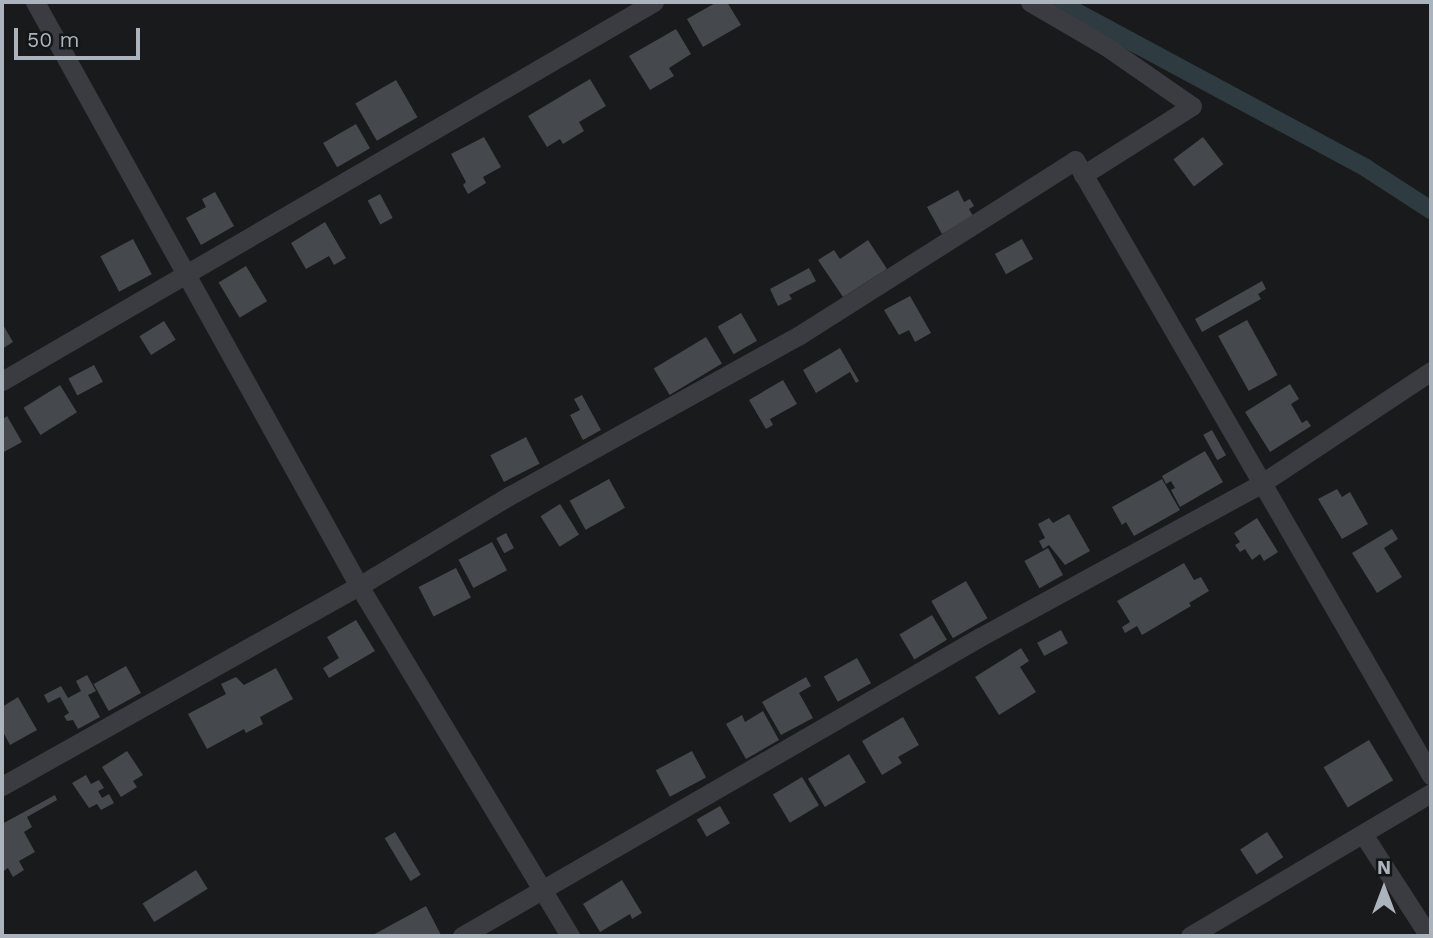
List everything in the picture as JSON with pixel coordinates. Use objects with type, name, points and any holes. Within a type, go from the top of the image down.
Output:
[{"type":"street","points":[[35,2],[359,586],[570,936]]},
{"type":"street","points":[[2,382],[654,2]]},
{"type":"street","points":[[1030,2],[1107,47],[1192,106],[1083,175]]},
{"type":"street","points":[[2,786],[359,586],[509,496],[798,336],[1075,160],[1431,775]]},
{"type":"street","points":[[462,936],[980,637],[1262,483],[1319,442],[1418,382],[1431,370]]},
{"type":"street","points":[[1190,936],[1431,793]]},
{"type":"street","points":[[1363,834],[1429,936]]},
{"type":"building","points":[[717,2],[727,2],[741,25],[703,47],[687,19]]},
{"type":"building","points":[[676,29],[691,54],[669,68],[674,76],[650,90],[629,56]]},
{"type":"building","points":[[590,79],[606,106],[579,122],[584,131],[563,144],[560,139],[547,147],[528,116]]},
{"type":"building","points":[[396,80],[418,117],[377,141],[355,104]]},
{"type":"building","points":[[356,124],[370,148],[337,167],[323,143]]},
{"type":"building","points":[[484,137],[501,167],[483,177],[486,183],[468,194],[463,185],[466,182],[451,154]]},
{"type":"building","points":[[1203,137],[1223,164],[1194,186],[1173,159]]},
{"type":"building","points":[[958,190],[964,202],[970,199],[974,206],[969,209],[973,216],[942,234],[927,207]]},
{"type":"building","points":[[215,192],[234,226],[201,245],[186,218],[206,207],[202,199]]},
{"type":"building","points":[[380,194],[393,218],[380,224],[368,201]]},
{"type":"building","points":[[325,222],[346,258],[334,265],[329,256],[306,269],[291,243]]},
{"type":"building","points":[[133,239],[152,274],[119,292],[100,256]]},
{"type":"building","points":[[1022,239],[1033,259],[1006,274],[995,254]]},
{"type":"building","points":[[868,240],[887,269],[843,297],[818,260],[834,250],[840,259]]},
{"type":"building","points":[[246,266],[267,301],[240,318],[219,282]]},
{"type":"building","points":[[809,268],[816,281],[789,295],[792,299],[778,306],[770,289]]},
{"type":"building","points":[[1262,281],[1266,289],[1258,294],[1261,299],[1202,332],[1195,319]]},
{"type":"building","points":[[910,296],[931,333],[915,342],[909,330],[899,335],[884,310]]},
{"type":"building","points":[[741,313],[757,341],[734,354],[718,326]]},
{"type":"building","points":[[1247,320],[1278,375],[1249,391],[1218,336]]},
{"type":"building","points":[[164,321],[176,340],[151,355],[139,336]]},
{"type":"building","points":[[2,323],[13,342],[2,349]]},
{"type":"building","points":[[706,337],[722,364],[670,395],[654,368]]},
{"type":"building","points":[[840,348],[859,381],[856,383],[850,372],[816,393],[803,370]]},
{"type":"building","points":[[94,365],[103,382],[77,395],[68,379]]},
{"type":"building","points":[[783,380],[797,404],[770,419],[773,425],[766,429],[749,400]]},
{"type":"building","points":[[1290,384],[1299,399],[1291,404],[1302,423],[1307,420],[1311,426],[1270,452],[1245,412]]},
{"type":"building","points":[[60,385],[77,412],[40,435],[24,408]]},
{"type":"building","points":[[582,395],[601,430],[583,440],[570,415],[580,410],[574,399]]},
{"type":"building","points":[[7,416],[22,442],[2,453],[2,420]]},
{"type":"building","points":[[1212,430],[1226,455],[1217,460],[1203,435]]},
{"type":"building","points":[[526,437],[540,464],[504,482],[490,455]]},
{"type":"building","points":[[1205,451],[1223,482],[1180,507],[1171,490],[1175,488],[1171,481],[1166,484],[1162,476]]},
{"type":"building","points":[[609,479],[625,508],[586,530],[570,501]]},
{"type":"building","points":[[1162,479],[1180,510],[1134,536],[1126,522],[1122,525],[1112,507]]},
{"type":"building","points":[[1337,489],[1342,497],[1350,492],[1368,524],[1342,539],[1318,499]]},
{"type":"building","points":[[560,504],[579,535],[560,547],[540,516]]},
{"type":"building","points":[[1069,514],[1090,551],[1065,565],[1049,545],[1043,549],[1039,541],[1045,538],[1038,524],[1049,518],[1053,523]]},
{"type":"building","points":[[1257,518],[1278,552],[1264,561],[1260,554],[1252,560],[1245,549],[1240,552],[1235,545],[1240,542],[1234,533]]},
{"type":"building","points":[[1392,529],[1398,539],[1384,548],[1402,577],[1377,593],[1352,553]]},
{"type":"building","points":[[506,533],[514,548],[504,553],[496,538]]},
{"type":"building","points":[[492,542],[507,570],[473,588],[458,560]]},
{"type":"building","points":[[1048,548],[1063,575],[1039,588],[1024,561]]},
{"type":"building","points":[[1184,563],[1194,580],[1201,577],[1209,591],[1189,603],[1191,606],[1142,635],[1137,626],[1125,633],[1122,627],[1130,622],[1117,601]]},
{"type":"building","points":[[456,568],[471,597],[434,616],[419,587]]},
{"type":"building","points":[[966,581],[988,618],[953,638],[931,601]]},
{"type":"building","points":[[932,615],[947,640],[914,659],[899,635]]},
{"type":"building","points":[[356,620],[375,651],[329,678],[323,668],[339,658],[327,637]]},
{"type":"building","points":[[1061,630],[1068,643],[1044,656],[1037,643]]},
{"type":"building","points":[[1021,648],[1029,661],[1020,667],[1036,692],[999,715],[975,677]]},
{"type":"building","points":[[857,658],[871,683],[838,702],[824,676]]},
{"type":"building","points":[[126,666],[141,693],[109,711],[94,684]]},
{"type":"building","points":[[276,668],[293,699],[260,717],[263,724],[246,733],[244,729],[207,749],[188,714],[226,694],[221,684],[236,677],[244,685]]},
{"type":"building","points":[[87,675],[96,691],[88,695],[100,717],[78,729],[73,720],[67,721],[64,716],[69,713],[60,697],[48,703],[44,695],[61,686],[68,698],[81,691],[76,681]]},
{"type":"building","points":[[806,677],[811,686],[799,693],[813,718],[781,735],[762,702]]},
{"type":"building","points":[[18,697],[37,730],[10,745],[2,730],[2,707]]},
{"type":"building","points":[[763,711],[779,740],[746,759],[726,724],[742,715],[745,722]]},
{"type":"building","points":[[903,717],[919,745],[898,757],[902,763],[882,775],[862,741]]},
{"type":"building","points":[[1369,740],[1393,780],[1348,808],[1324,767]]},
{"type":"building","points":[[127,751],[143,775],[133,781],[137,787],[121,797],[102,767]]},
{"type":"building","points":[[692,751],[706,777],[670,797],[656,770]]},
{"type":"building","points":[[849,754],[866,782],[825,807],[808,779]]},
{"type":"building","points":[[86,775],[91,784],[99,780],[104,788],[98,791],[102,798],[109,794],[114,803],[101,810],[97,804],[89,808],[72,783]]},
{"type":"building","points":[[802,777],[819,805],[790,823],[773,795]]},
{"type":"building","points":[[55,795],[57,800],[27,817],[32,827],[24,832],[35,852],[19,861],[24,870],[13,877],[8,868],[2,872],[2,824]]},
{"type":"building","points":[[720,806],[730,823],[707,837],[697,819]]},
{"type":"building","points":[[395,832],[421,875],[410,881],[385,838]]},
{"type":"building","points":[[1267,832],[1283,857],[1257,875],[1240,849]]},
{"type":"building","points":[[196,870],[208,889],[154,922],[143,903]]},
{"type":"building","points":[[622,880],[642,913],[632,919],[630,914],[600,932],[583,904]]},
{"type":"building","points":[[426,906],[441,935],[371,936]]},
{"type":"waterway","points":[[1058,2],[1366,168],[1431,210]]}]
